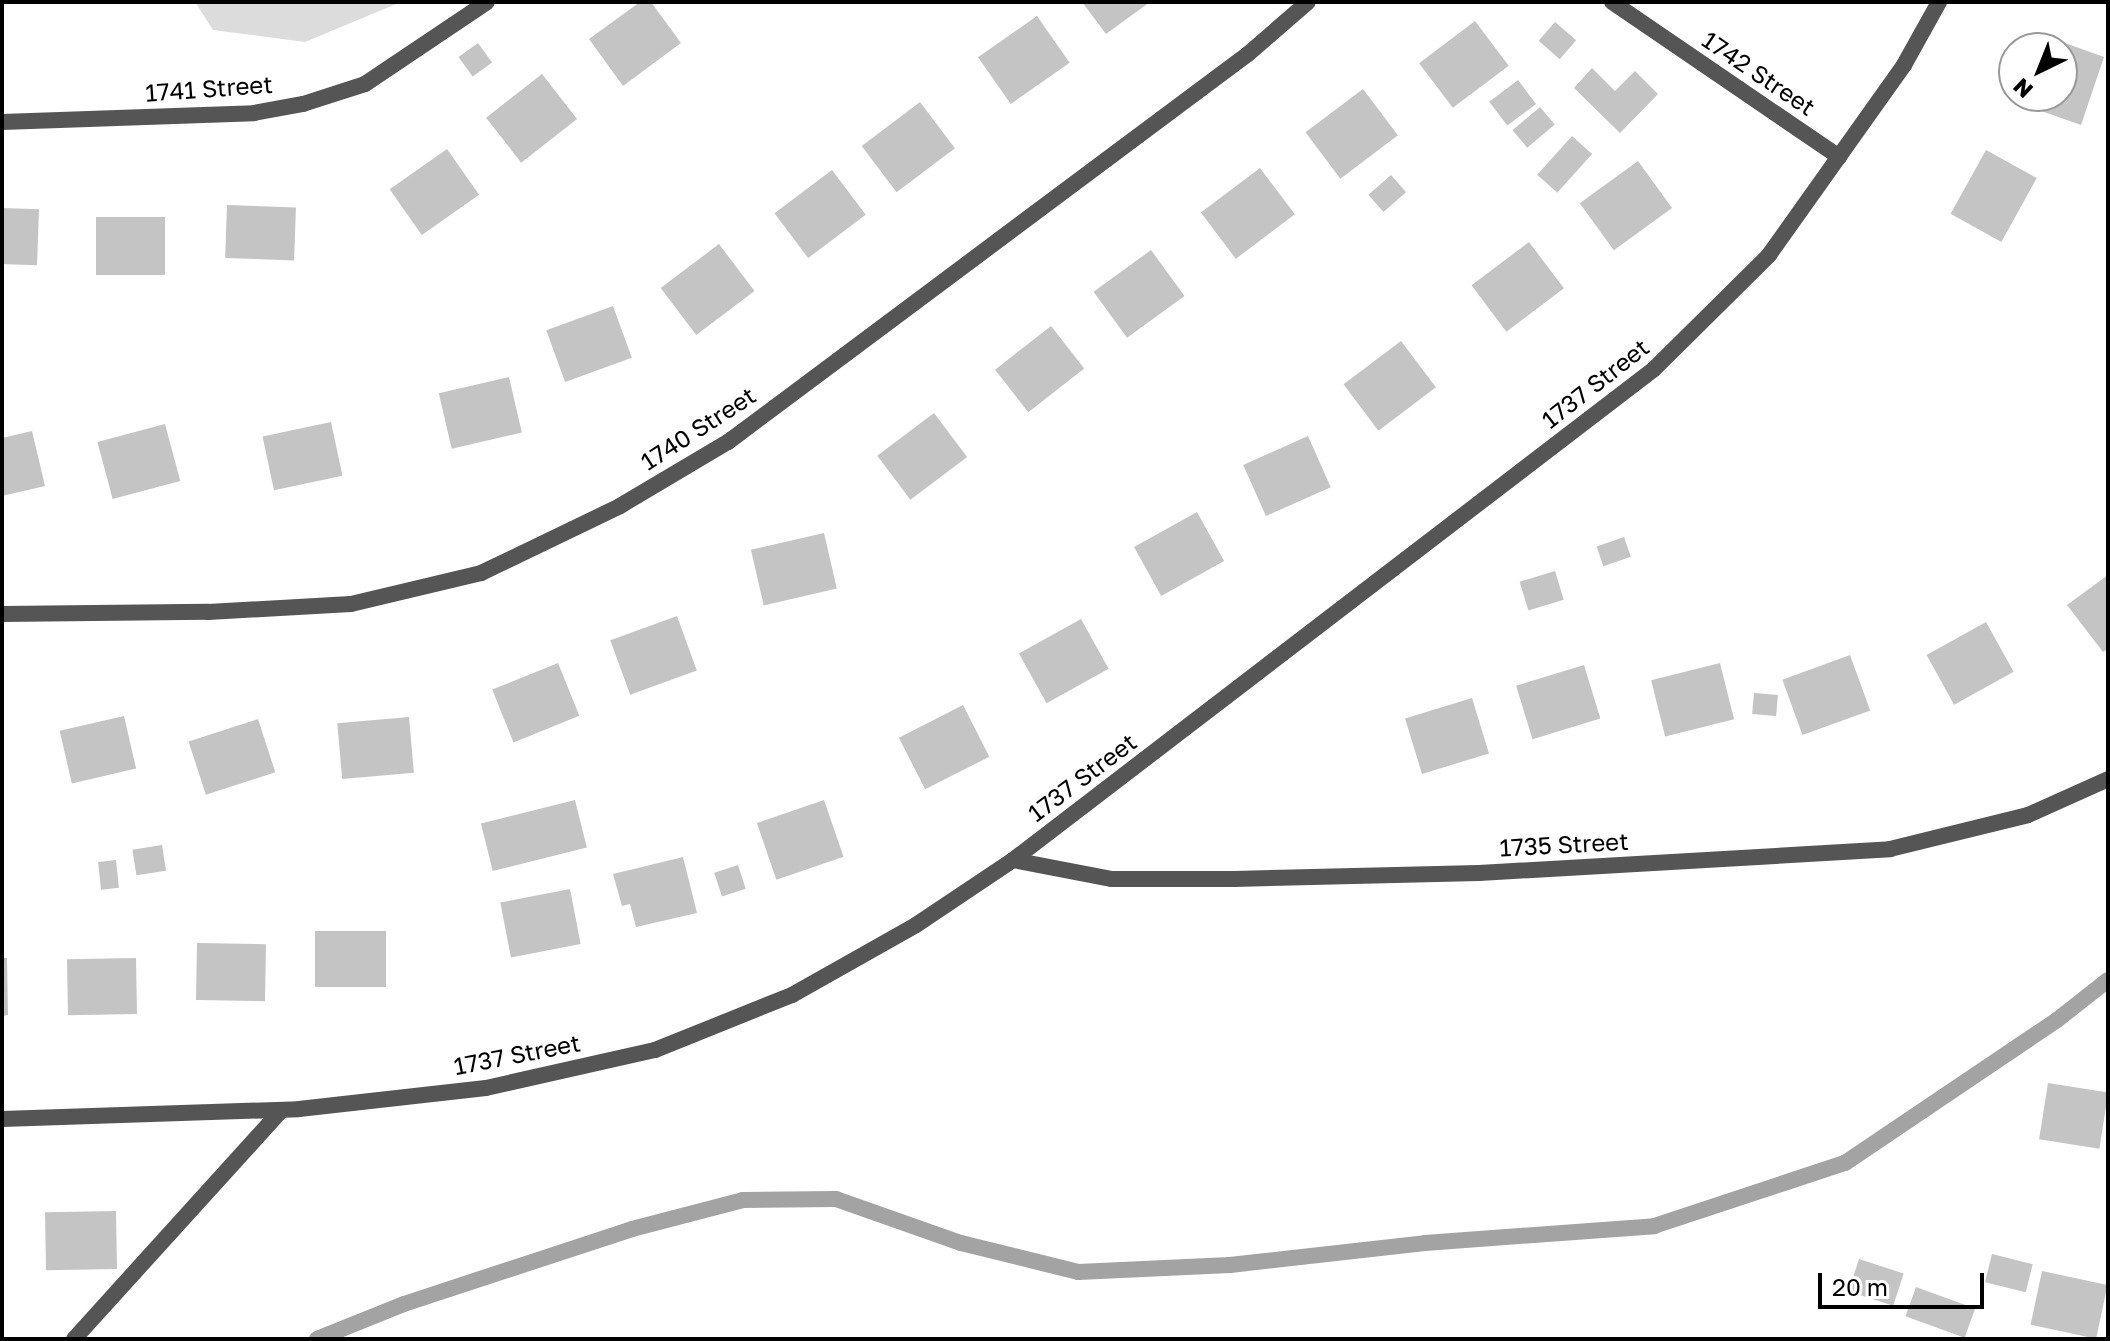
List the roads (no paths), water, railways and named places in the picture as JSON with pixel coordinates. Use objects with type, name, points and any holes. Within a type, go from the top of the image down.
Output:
[{"type":"street","name":"1741 Street","points":[[2,122],[254,113],[303,104],[365,84],[487,2]]},
{"type":"street","name":"1740 Street","points":[[2,614],[208,612],[351,604],[481,573],[620,506],[728,442],[1248,54],[1308,2]]},
{"type":"street","name":"1742 Street","points":[[1612,2],[1839,157]]},
{"type":"street","name":"1737 Street","points":[[2,1119],[282,1110],[486,1088],[655,1050],[792,995],[916,925],[1013,860],[1654,369],[1769,255],[1839,157],[1939,2]]},
{"type":"street","name":"1735 Street","points":[[1013,860],[1112,879],[1234,879],[1479,873],[1890,849],[2028,815],[2108,779]]},
{"type":"street","points":[[74,1339],[282,1110]]},
{"type":"waterway","points":[[317,1339],[404,1304],[632,1229],[743,1200],[836,1199],[961,1243],[1078,1272],[1230,1265],[1425,1243],[1654,1226],[1845,1163],[2057,1020],[2108,980]]}]
